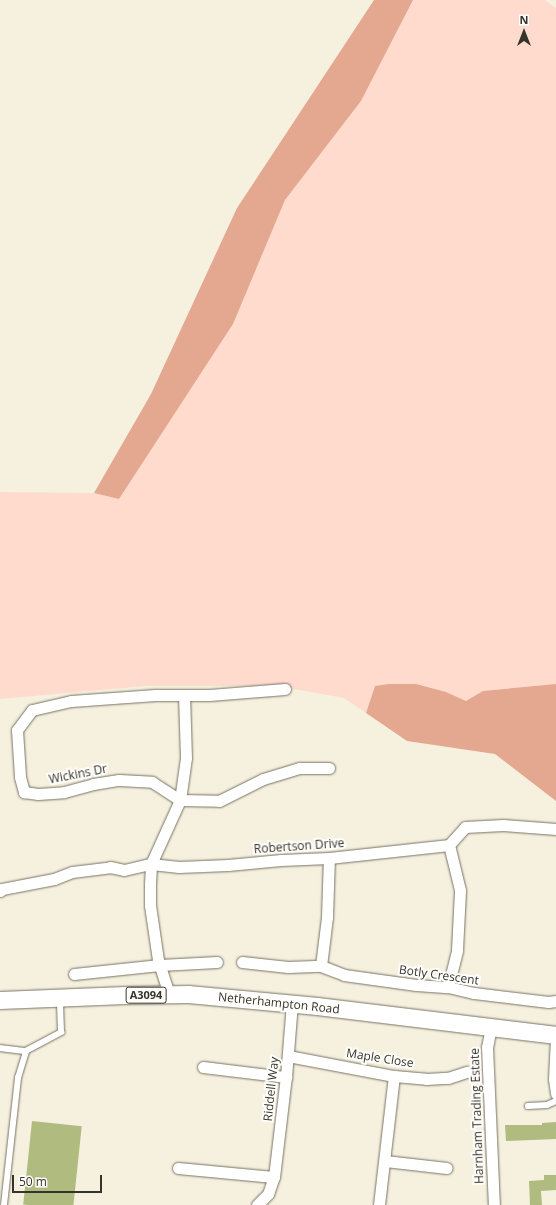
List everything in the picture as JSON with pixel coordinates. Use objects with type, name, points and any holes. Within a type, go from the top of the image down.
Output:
[{"type":"main road","name":"Netherhampton Road","points":[[0,1000],[169,994],[292,1003],[491,1027],[556,1037]]},
{"type":"street","points":[[169,994],[160,965],[150,905],[151,864],[180,800],[186,758],[184,695],[285,689]]},
{"type":"street","name":"Wickins Dr","points":[[180,800],[152,782],[119,780],[93,784],[64,792],[38,794],[24,792],[20,776],[16,730],[32,710],[71,701],[155,695],[184,695]]},
{"type":"street","points":[[180,800],[219,801],[263,779],[299,768],[329,768]]},
{"type":"street","points":[[448,987],[457,950],[460,890],[449,845],[465,827],[502,825],[556,829]]},
{"type":"street","name":"Robertson Drive","points":[[151,864],[179,868],[228,865],[281,860],[329,858],[449,845]]},
{"type":"street","points":[[242,962],[288,967],[321,966],[327,909],[329,858]]},
{"type":"street","points":[[0,891],[2,889],[54,879],[72,872],[110,867],[124,870],[151,864]]},
{"type":"street","points":[[74,974],[160,965],[217,962]]},
{"type":"street","name":"Botly Crescent","points":[[321,966],[344,975],[416,985],[448,987],[474,993],[548,1002],[556,1001]]},
{"type":"street","name":"Riddell Way","points":[[256,1205],[268,1194],[274,1177],[286,1077],[292,1003]]},
{"type":"street","name":"Harnham Trading Estate","points":[[491,1027],[487,1047],[494,1205]]},
{"type":"street","points":[[556,1037],[554,1079],[556,1094]]},
{"type":"street","name":"Maple Close","points":[[288,1056],[394,1076],[426,1079],[448,1078],[467,1072]]},
{"type":"street","points":[[203,1067],[249,1077],[286,1077]]},
{"type":"street","points":[[380,1205],[394,1076]]},
{"type":"street","points":[[385,1161],[447,1168]]},
{"type":"street","points":[[178,1168],[274,1177]]},
{"type":"lane","points":[[0,1048],[26,1051],[61,1032],[60,997]]},
{"type":"lane","points":[[4,1205],[18,1078],[26,1051]]},
{"type":"lane","points":[[528,1106],[547,1105],[556,1101]]},
{"type":"shaded area","points":[[374,0],[413,0],[361,101],[285,200],[233,324],[119,499],[94,493],[151,394],[237,208]]},
{"type":"shaded area","points":[[413,0],[545,0],[556,8],[556,684],[484,691],[466,701],[446,692],[416,684],[375,686],[366,713],[344,698],[277,686],[146,686],[0,699],[0,492],[94,493],[119,499],[233,324],[285,200],[361,101]]},
{"type":"shaded area","points":[[389,684],[416,684],[446,692],[466,701],[483,691],[556,684],[556,801],[495,754],[407,741],[366,713],[375,686]]},
{"type":"building","points":[[32,1121],[82,1126],[73,1205],[23,1205]]},
{"type":"building","points":[[556,1122],[556,1139],[506,1141],[505,1125],[542,1125],[542,1123]]},
{"type":"building","points":[[544,1175],[556,1175],[556,1190],[541,1191],[542,1205],[530,1205],[529,1181],[544,1180]]}]
